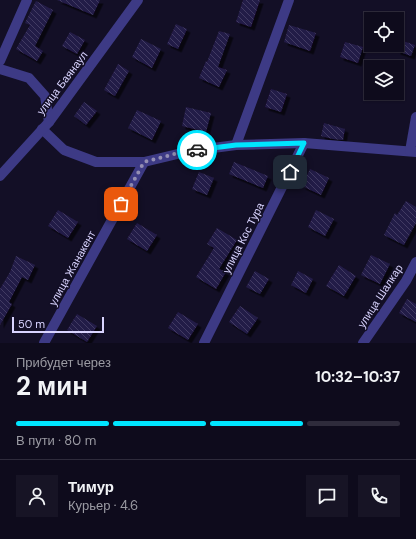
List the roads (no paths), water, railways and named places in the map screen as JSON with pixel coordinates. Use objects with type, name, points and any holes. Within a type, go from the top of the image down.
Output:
[{"type":"street","points":[[0,61],[27,0]]},
{"type":"street","name":"улица Баянаул","points":[[0,176],[45,125],[138,0]]},
{"type":"street","points":[[236,145],[289,0]]},
{"type":"street","points":[[0,69],[29,78],[45,96],[45,125],[64,150],[96,162],[144,162],[190,150],[236,145],[304,143],[413,151],[416,117]]},
{"type":"street","name":"улица Кос Тура","points":[[204,343],[304,143]]},
{"type":"street","name":"улица Жанакент","points":[[44,343],[144,162]]},
{"type":"street","name":"улица Шалкар","points":[[364,343],[406,281],[416,262]]}]
